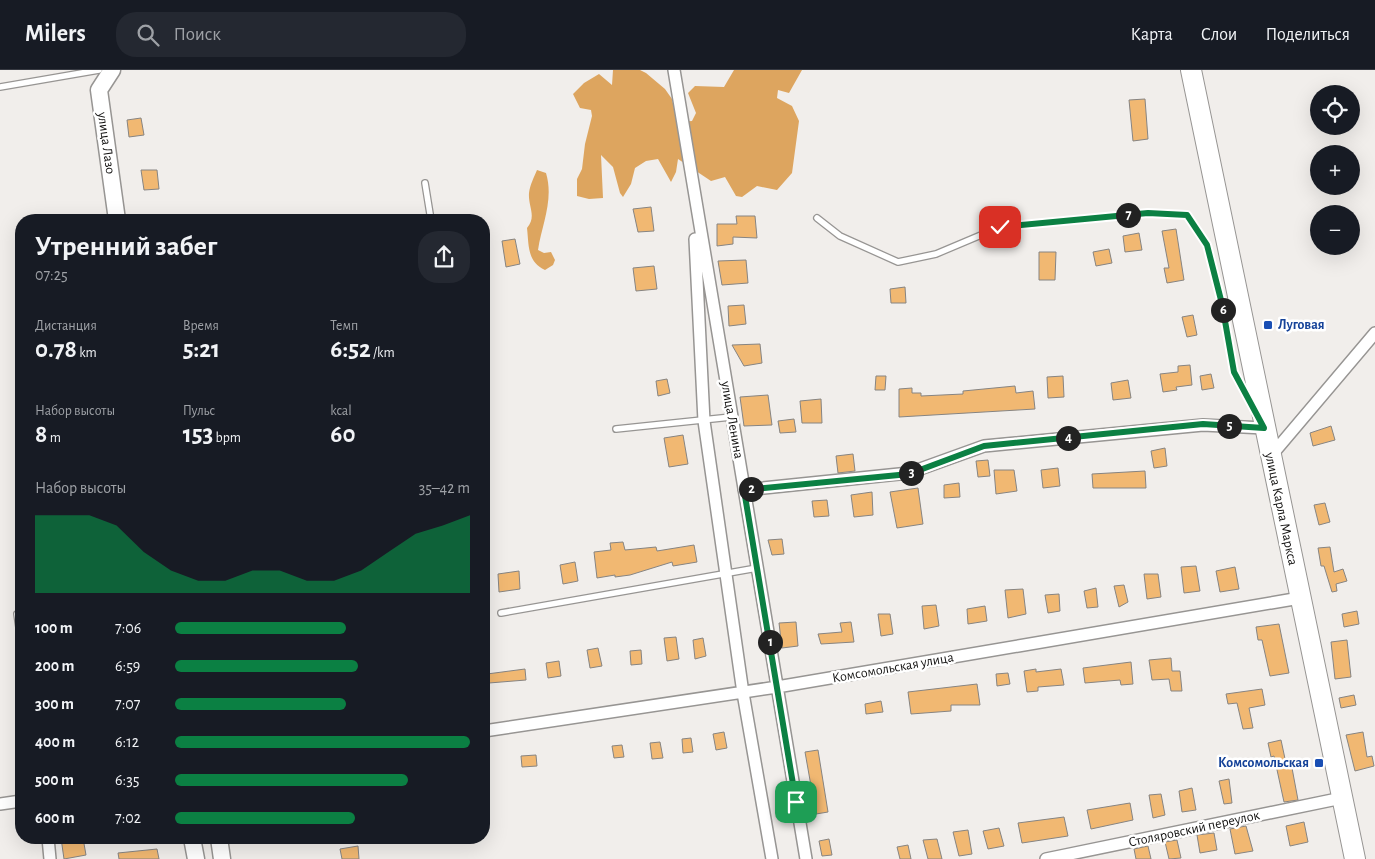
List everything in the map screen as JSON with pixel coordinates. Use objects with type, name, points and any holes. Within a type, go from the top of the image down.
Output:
[{"type":"highway","name":"улица Карла Маркса","points":[[1191,70],[1354,859]]},
{"type":"street","name":"улица Лазо","points":[[112,70],[99,90],[116,214]]},
{"type":"street","name":"улица Ленина","points":[[674,70],[806,859]]},
{"type":"street","points":[[692,182],[704,421],[743,693],[772,859]]},
{"type":"street","points":[[1270,457],[1375,333]]},
{"type":"street","points":[[744,490],[909,474],[984,446],[1203,424],[1264,428]]},
{"type":"street","name":"Комсомольская улица","points":[[490,730],[777,688],[1300,598]]},
{"type":"street","name":"Столяровский переулок","points":[[1046,859],[1342,798]]},
{"type":"street","points":[[0,804],[15,802]]},
{"type":"street","points":[[49,844],[50,859]]},
{"type":"street","points":[[193,844],[196,859]]},
{"type":"street","points":[[220,844],[222,859]]},
{"type":"lane","points":[[0,87],[99,70]]},
{"type":"lane","points":[[425,182],[430,214]]},
{"type":"lane","points":[[816,218],[840,236],[898,262],[936,254],[1000,227],[1148,213],[1187,215],[1207,245],[1222,304],[1234,372],[1264,428]]},
{"type":"lane","points":[[616,429],[731,417]]},
{"type":"lane","points":[[501,613],[757,568]]},
{"type":"shaded area","points":[[613,70],[640,70],[646,73],[665,89],[672,99],[677,122],[692,121],[696,113],[688,93],[695,86],[724,87],[734,70],[802,70],[789,93],[778,90],[777,98],[792,106],[799,121],[792,173],[777,190],[757,186],[742,197],[736,196],[725,177],[711,181],[678,159],[676,172],[671,182],[658,159],[646,161],[635,168],[631,184],[623,197],[620,193],[613,167],[601,155],[603,198],[589,199],[577,196],[577,179],[582,169],[585,144],[592,116],[591,110],[580,108],[573,94],[584,83],[599,74],[612,85]]},
{"type":"shaded area","points":[[537,170],[546,173],[549,193],[538,250],[544,253],[551,252],[555,260],[553,265],[545,270],[539,267],[532,258],[527,228],[532,215],[529,198],[530,190]]},
{"type":"building","points":[[1145,99],[1148,139],[1133,141],[1129,100]]},
{"type":"building","points":[[141,118],[144,135],[129,137],[127,120]]},
{"type":"building","points":[[141,170],[157,170],[159,189],[144,190]]},
{"type":"building","points":[[651,207],[654,231],[638,232],[633,209]]},
{"type":"building","points":[[736,216],[755,216],[757,238],[733,237],[733,244],[717,246],[717,224],[737,224]]},
{"type":"building","points":[[1176,229],[1184,280],[1167,283],[1164,268],[1169,268],[1162,231]]},
{"type":"building","points":[[1139,233],[1142,250],[1125,252],[1123,236]]},
{"type":"building","points":[[515,239],[520,264],[506,267],[502,241]]},
{"type":"building","points":[[1109,249],[1112,263],[1096,266],[1093,252]]},
{"type":"building","points":[[1039,252],[1056,252],[1055,280],[1039,280]]},
{"type":"building","points":[[746,260],[748,283],[722,285],[718,261]]},
{"type":"building","points":[[654,266],[657,289],[636,291],[633,268]]},
{"type":"building","points":[[905,287],[906,303],[891,303],[890,289]]},
{"type":"building","points":[[744,305],[746,324],[729,326],[728,306]]},
{"type":"building","points":[[1193,315],[1197,335],[1187,337],[1182,317]]},
{"type":"building","points":[[760,344],[762,363],[744,366],[732,345]]},
{"type":"building","points":[[1190,365],[1192,385],[1176,387],[1177,390],[1163,392],[1160,374],[1178,372],[1178,366]]},
{"type":"building","points":[[1211,374],[1214,388],[1202,390],[1200,376]]},
{"type":"building","points":[[876,376],[886,376],[885,390],[875,390]]},
{"type":"building","points":[[1063,376],[1064,397],[1048,398],[1047,377]]},
{"type":"building","points":[[667,379],[670,393],[658,396],[656,381]]},
{"type":"building","points":[[1128,380],[1131,398],[1113,400],[1111,383]]},
{"type":"building","points":[[1015,386],[1016,393],[1033,391],[1035,409],[899,417],[899,389],[912,388],[912,393],[921,393],[921,396],[963,394],[963,391]]},
{"type":"building","points":[[768,395],[772,425],[744,426],[740,397]]},
{"type":"building","points":[[821,399],[822,423],[802,423],[800,401]]},
{"type":"building","points":[[794,419],[796,432],[780,433],[778,421]]},
{"type":"building","points":[[1331,426],[1335,440],[1313,446],[1310,433]]},
{"type":"building","points":[[683,435],[688,464],[669,467],[664,438]]},
{"type":"building","points":[[1165,448],[1167,466],[1154,468],[1151,451]]},
{"type":"building","points":[[853,454],[855,471],[838,473],[836,456]]},
{"type":"building","points":[[988,460],[990,476],[978,477],[976,461]]},
{"type":"building","points":[[1058,468],[1060,486],[1043,488],[1041,470]]},
{"type":"building","points":[[994,470],[1014,470],[1017,491],[996,494]]},
{"type":"building","points":[[1145,471],[1146,488],[1093,488],[1092,474]]},
{"type":"building","points":[[959,483],[960,497],[944,498],[944,485]]},
{"type":"building","points":[[918,488],[923,524],[897,528],[890,492]]},
{"type":"building","points":[[872,492],[873,515],[854,517],[851,495]]},
{"type":"building","points":[[827,500],[829,516],[814,517],[812,501]]},
{"type":"building","points":[[1325,503],[1330,522],[1319,525],[1314,505]]},
{"type":"building","points":[[782,539],[784,554],[772,555],[768,540]]},
{"type":"building","points":[[623,542],[625,550],[656,547],[657,551],[694,545],[697,562],[673,566],[672,562],[630,575],[597,578],[594,552],[611,550],[610,543]]},
{"type":"building","points":[[1330,547],[1334,572],[1343,569],[1347,581],[1336,584],[1337,591],[1332,592],[1324,566],[1321,566],[1318,548]]},
{"type":"building","points":[[575,562],[578,581],[563,584],[560,565]]},
{"type":"building","points":[[1196,566],[1200,591],[1184,593],[1181,567]]},
{"type":"building","points":[[1235,567],[1239,589],[1220,592],[1216,571]]},
{"type":"building","points":[[519,571],[520,589],[499,592],[498,574]]},
{"type":"building","points":[[1144,574],[1158,574],[1161,597],[1147,599]]},
{"type":"building","points":[[1124,585],[1128,602],[1119,607],[1114,586]]},
{"type":"building","points":[[1096,588],[1098,607],[1087,608],[1084,591]]},
{"type":"building","points":[[1023,589],[1026,614],[1008,618],[1005,590]]},
{"type":"building","points":[[1059,594],[1060,611],[1048,613],[1045,595]]},
{"type":"building","points":[[936,605],[939,626],[924,629],[922,606]]},
{"type":"building","points":[[985,606],[987,621],[968,624],[967,609]]},
{"type":"building","points":[[1357,611],[1359,624],[1344,627],[1342,614]]},
{"type":"building","points":[[878,614],[890,614],[893,634],[881,636]]},
{"type":"building","points":[[796,622],[798,646],[782,648],[779,623]]},
{"type":"building","points":[[851,622],[854,642],[821,644],[818,634],[842,632],[840,623]]},
{"type":"building","points":[[1279,624],[1289,673],[1270,676],[1262,640],[1258,640],[1256,627]]},
{"type":"building","points":[[676,637],[679,659],[667,661],[664,638]]},
{"type":"building","points":[[703,638],[706,656],[695,659],[693,640]]},
{"type":"building","points":[[1347,640],[1351,677],[1335,679],[1331,642]]},
{"type":"building","points":[[598,648],[602,666],[590,668],[587,650]]},
{"type":"building","points":[[641,650],[642,664],[631,665],[630,651]]},
{"type":"building","points":[[1171,658],[1172,671],[1180,671],[1182,691],[1171,691],[1169,679],[1152,680],[1149,660]]},
{"type":"building","points":[[559,661],[561,676],[548,678],[546,663]]},
{"type":"building","points":[[1131,662],[1133,684],[1121,685],[1120,680],[1085,683],[1083,668]]},
{"type":"building","points":[[525,669],[526,680],[490,683],[490,674]]},
{"type":"building","points":[[1036,669],[1036,672],[1061,669],[1064,685],[1038,687],[1038,691],[1027,692],[1024,671]]},
{"type":"building","points":[[1008,673],[1010,684],[997,686],[996,674]]},
{"type":"building","points":[[977,684],[980,705],[951,705],[951,711],[911,714],[908,692]]},
{"type":"building","points":[[1262,689],[1265,705],[1249,708],[1253,728],[1243,729],[1237,703],[1228,704],[1226,694]]},
{"type":"building","points":[[1354,695],[1356,705],[1341,708],[1339,698]]},
{"type":"building","points":[[881,701],[883,712],[866,714],[865,704]]},
{"type":"building","points":[[724,732],[727,748],[716,750],[713,734]]},
{"type":"building","points":[[1363,732],[1367,757],[1372,756],[1374,766],[1355,771],[1346,735]]},
{"type":"building","points":[[691,738],[693,752],[683,753],[682,739]]},
{"type":"building","points":[[1281,740],[1287,768],[1292,768],[1298,800],[1284,802],[1274,756],[1271,757],[1268,743]]},
{"type":"building","points":[[660,742],[663,758],[652,759],[650,743]]},
{"type":"building","points":[[622,745],[624,757],[614,758],[612,746]]},
{"type":"building","points":[[818,750],[828,812],[816,814],[805,752]]},
{"type":"building","points":[[536,755],[537,766],[522,767],[521,756]]},
{"type":"building","points":[[1229,779],[1232,803],[1224,804],[1219,781]]},
{"type":"building","points":[[1192,788],[1196,810],[1182,812],[1179,791]]},
{"type":"building","points":[[1161,794],[1165,815],[1153,818],[1149,795]]},
{"type":"building","points":[[1130,803],[1133,820],[1091,829],[1087,810]]},
{"type":"building","points":[[1064,817],[1068,836],[1022,843],[1018,823]]},
{"type":"building","points":[[1304,822],[1308,842],[1290,846],[1286,826]]},
{"type":"building","points":[[1246,826],[1253,851],[1235,854],[1230,829]]},
{"type":"building","points":[[999,828],[1004,846],[988,849],[983,831]]},
{"type":"building","points":[[968,830],[972,854],[959,856],[953,832]]},
{"type":"building","points":[[1214,833],[1217,850],[1200,853],[1197,835]]},
{"type":"building","points":[[829,839],[832,855],[822,856],[819,841]]},
{"type":"building","points":[[937,839],[942,859],[928,859],[923,840]]},
{"type":"building","points":[[1177,840],[1181,858],[1169,859],[1165,842]]},
{"type":"building","points":[[62,844],[84,844],[86,855],[64,859]]},
{"type":"building","points":[[908,845],[911,859],[900,859],[897,847]]},
{"type":"building","points":[[358,846],[359,859],[342,859],[340,849]]},
{"type":"building","points":[[1148,846],[1151,859],[1136,859],[1134,849]]},
{"type":"building","points":[[157,849],[159,859],[119,859],[118,853]]},
{"type":"place","name":"Луговая","points":[[1268,325]]},
{"type":"place","name":"Комсомольская","points":[[1319,763]]},
{"type":"route","points":[[796,802],[744,490],[909,474],[984,446],[1203,424],[1264,428],[1234,372],[1222,304],[1207,245],[1187,215],[1148,213],[1000,227]]}]
